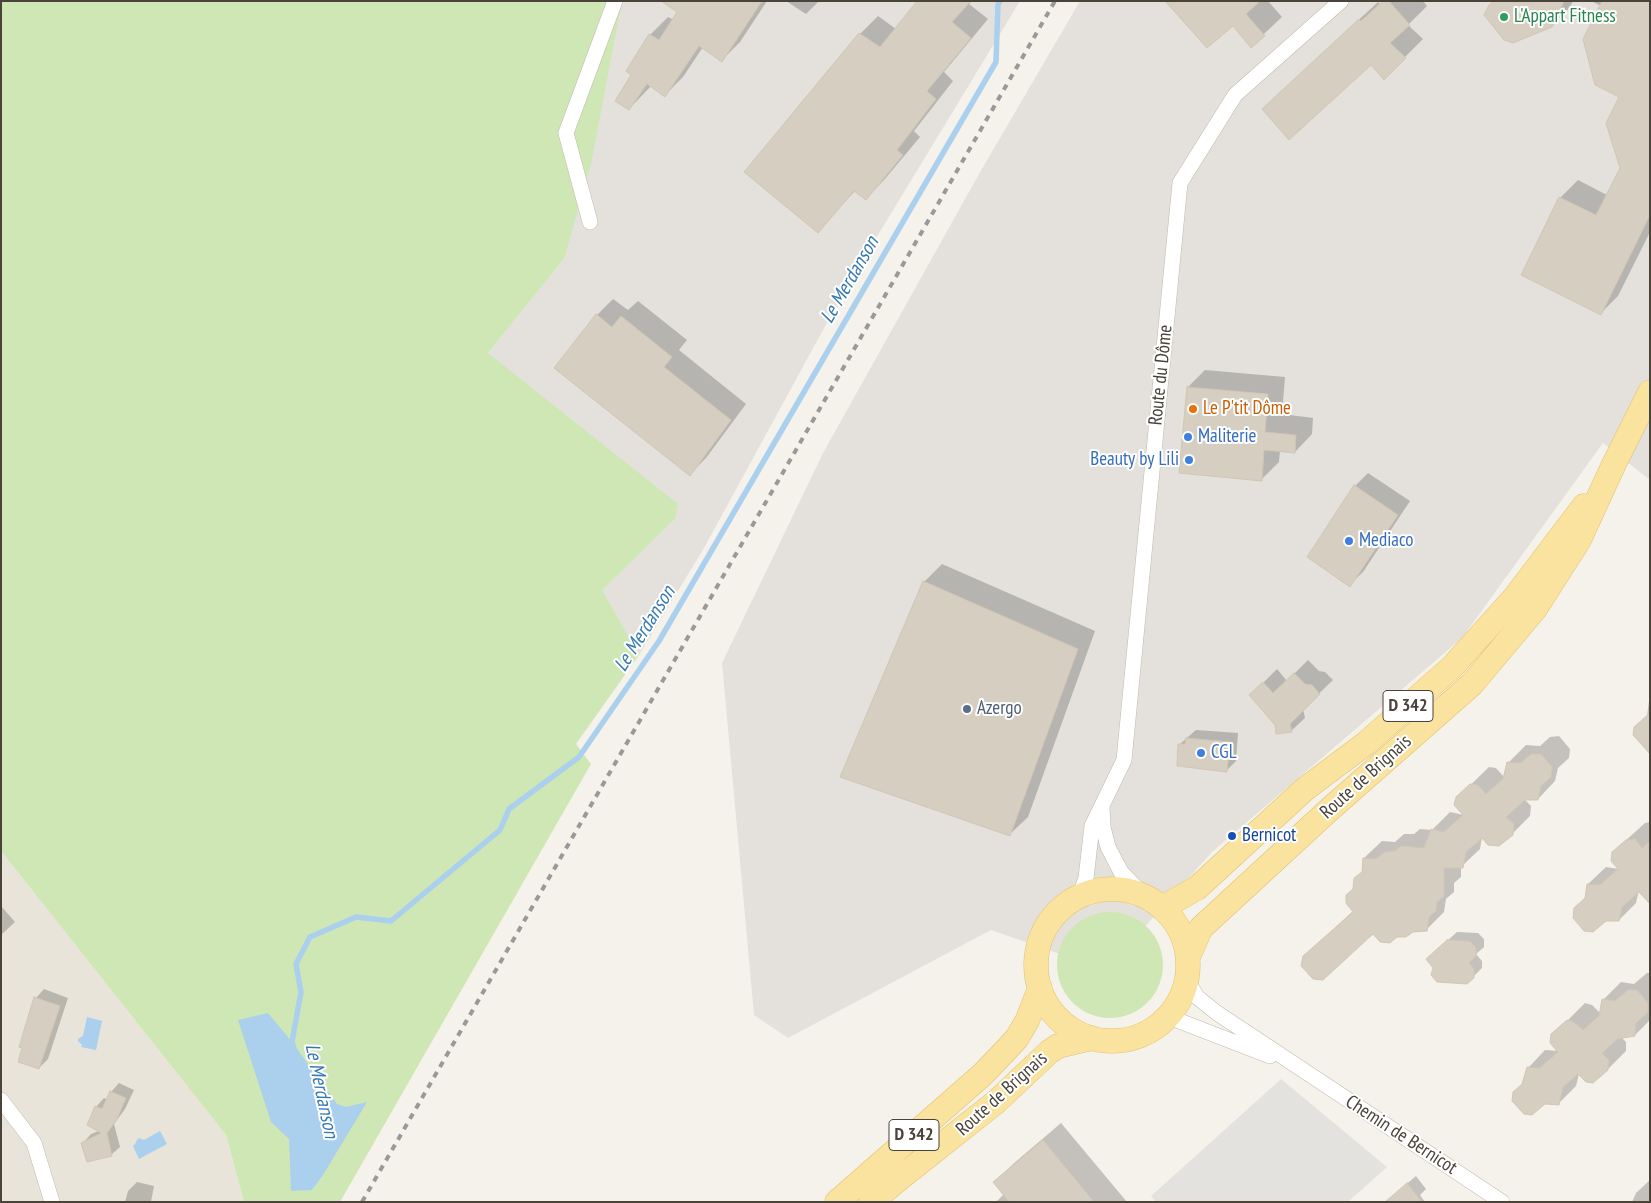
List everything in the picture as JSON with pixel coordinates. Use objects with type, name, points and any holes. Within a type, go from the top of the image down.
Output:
[{"type":"main road","name":"Route de Brignais","points":[[1188,957],[1201,928],[1330,809],[1472,684],[1534,609],[1574,548],[1650,392]]},
{"type":"main road","name":"Route de Brignais","points":[[1162,908],[1197,888],[1305,789],[1365,744],[1452,667],[1515,597],[1614,464]]},
{"type":"main road","points":[[1097,890],[1120,890],[1143,895],[1162,908],[1180,930],[1188,957],[1187,980],[1180,1000],[1169,1017],[1149,1033],[1124,1041],[1092,1038],[1076,1031],[1058,1019],[1046,1002],[1037,980],[1036,956],[1043,934],[1056,914],[1074,899],[1097,890]]},
{"type":"main road","name":"Route de Brignais","points":[[838,1202],[1008,1050],[1027,1021],[1040,988]]},
{"type":"main road","name":"Route de Brignais","points":[[871,1202],[996,1102],[1049,1052],[1058,1046],[1092,1038]]},
{"type":"street","points":[[590,222],[566,133],[615,1]]},
{"type":"street","name":"Route du Dôme","points":[[1074,899],[1086,878],[1092,826],[1124,760],[1180,183],[1235,95],[1341,1]]},
{"type":"street","points":[[1102,807],[1103,827],[1108,847],[1121,872],[1143,895]]},
{"type":"street","name":"Chemin de Bernicot","points":[[1187,980],[1197,997],[1217,1013],[1502,1202]]},
{"type":"street","name":"Chemin de Bernicot","points":[[1169,1017],[1300,1068]]},
{"type":"street","points":[[1,1100],[34,1143],[52,1202]]},
{"type":"shaded area","points":[[606,1],[1020,1],[847,286],[704,548],[639,655],[601,590],[675,519],[488,353],[564,259]]},
{"type":"shaded area","points":[[1080,1],[1650,1],[1650,480],[1603,443],[1462,638],[1212,852],[1106,970],[991,930],[788,1038],[754,1015],[722,663],[823,453],[979,174]]},
{"type":"shaded area","points":[[1,851],[226,1135],[244,1202],[1,1202]]},
{"type":"shaded area","points":[[1281,1079],[1387,1167],[1348,1202],[1156,1202],[1151,1196]]},
{"type":"green space","points":[[1,1],[622,1],[591,164],[564,259],[488,353],[678,504],[675,519],[602,590],[639,655],[576,744],[591,764],[340,1202],[244,1202],[226,1135],[1,851]]},
{"type":"green space","points":[[1110,912],[1130,916],[1147,928],[1159,945],[1163,965],[1159,985],[1147,1002],[1130,1014],[1110,1018],[1090,1014],[1073,1002],[1061,985],[1057,965],[1061,945],[1073,928],[1090,916]]},
{"type":"water","points":[[268,1013],[292,1042],[337,1104],[346,1107],[367,1102],[312,1190],[291,1191],[289,1139],[271,1122],[238,1020]]},
{"type":"water","points":[[87,1017],[102,1021],[96,1050],[81,1047],[82,1045],[78,1041],[83,1036]]},
{"type":"water","points":[[160,1131],[167,1144],[139,1159],[133,1146],[137,1140],[139,1138],[144,1140]]},
{"type":"building","points":[[661,1],[762,1],[722,62],[699,46],[665,97],[647,84],[629,110],[615,101],[631,75],[626,71],[649,34],[659,40],[677,12]]},
{"type":"building","points":[[917,1],[971,1],[952,22],[971,38],[927,91],[936,99],[897,150],[903,155],[866,200],[854,191],[818,233],[744,172],[859,33],[880,47]]},
{"type":"building","points":[[1165,1],[1260,1],[1246,14],[1265,36],[1251,48],[1233,26],[1207,48]]},
{"type":"building","points":[[1383,1],[1389,1],[1410,25],[1390,43],[1406,58],[1384,80],[1371,65],[1289,140],[1262,109],[1359,19],[1361,21]]},
{"type":"building","points":[[1494,1],[1564,1],[1552,27],[1513,43],[1504,40],[1484,15],[1489,5]]},
{"type":"building","points":[[1602,1],[1650,1],[1650,215],[1601,315],[1521,275],[1559,197],[1596,215],[1620,168],[1606,123],[1619,97],[1595,85],[1583,39]]},
{"type":"building","points":[[596,314],[612,327],[621,316],[672,357],[664,367],[731,420],[690,476],[554,368]]},
{"type":"building","points":[[1187,387],[1268,394],[1265,432],[1296,435],[1295,453],[1264,450],[1262,481],[1179,473]]},
{"type":"building","points":[[1354,485],[1398,515],[1350,587],[1307,557]]},
{"type":"building","points":[[923,581],[1078,649],[1010,836],[840,777]]},
{"type":"building","points":[[1294,673],[1305,684],[1312,685],[1320,694],[1290,724],[1292,732],[1276,734],[1275,725],[1249,695],[1263,682],[1273,693]]},
{"type":"building","points":[[1650,713],[1650,754],[1633,735],[1634,727]]},
{"type":"building","points":[[1186,738],[1230,742],[1227,772],[1177,766],[1178,744],[1185,744]]},
{"type":"building","points":[[1531,754],[1541,754],[1552,767],[1551,777],[1541,786],[1538,800],[1525,800],[1506,817],[1514,824],[1513,835],[1499,846],[1488,845],[1482,838],[1466,852],[1463,868],[1444,868],[1444,896],[1437,902],[1436,911],[1429,917],[1427,931],[1413,932],[1406,937],[1397,937],[1390,943],[1380,942],[1373,934],[1323,980],[1313,979],[1301,966],[1303,956],[1353,912],[1346,903],[1346,895],[1353,889],[1354,878],[1362,872],[1363,858],[1376,859],[1385,852],[1395,851],[1401,846],[1424,848],[1431,829],[1444,832],[1463,815],[1454,805],[1456,797],[1470,784],[1478,785],[1486,794],[1503,779],[1507,762],[1521,763]]},
{"type":"building","points":[[1635,839],[1642,848],[1650,841],[1650,904],[1639,892],[1622,907],[1619,921],[1606,921],[1593,932],[1584,931],[1573,918],[1574,908],[1585,898],[1587,884],[1600,885],[1618,869],[1611,861],[1612,852],[1626,840]]},
{"type":"building","points":[[1447,940],[1470,941],[1476,948],[1476,956],[1469,963],[1474,969],[1474,978],[1467,984],[1437,982],[1431,975],[1433,968],[1426,959]]},
{"type":"building","points":[[1628,990],[1637,990],[1648,1003],[1648,1012],[1636,1023],[1635,1036],[1617,1039],[1602,1053],[1609,1060],[1608,1070],[1593,1083],[1586,1082],[1578,1074],[1563,1087],[1559,1105],[1545,1104],[1532,1115],[1524,1114],[1512,1101],[1513,1092],[1522,1084],[1527,1067],[1540,1068],[1558,1052],[1550,1043],[1551,1034],[1567,1020],[1574,1022],[1583,1030],[1599,1016],[1602,999],[1615,1001]]},
{"type":"building","points":[[34,997],[60,1006],[39,1069],[18,1062],[22,1048],[19,1047]]},
{"type":"building","points":[[110,1091],[126,1098],[117,1119],[107,1133],[112,1156],[87,1162],[81,1143],[101,1133],[87,1125],[95,1106],[102,1109]]},
{"type":"building","points":[[1043,1140],[1094,1202],[1009,1202],[993,1182]]},
{"type":"building","points":[[1407,1183],[1422,1202],[1385,1202]]},
{"type":"waterway","name":"Le Merdanson","points":[[294,1048],[292,1042],[301,992],[296,964],[310,937],[356,917],[391,921],[500,830],[509,809],[579,757],[659,641],[996,62],[998,4],[1000,1]]},
{"type":"railway","points":[[362,1202],[1055,1]]},
{"type":"place","name":"L'Appart Fitness","points":[[1504,17]]},
{"type":"place","name":"Le P'tit Dôme","points":[[1193,409]]},
{"type":"place","name":"Maliterie","points":[[1188,437]]},
{"type":"place","name":"Beauty by Lili","points":[[1189,460]]},
{"type":"place","name":"Mediaco","points":[[1349,541]]},
{"type":"place","name":"Azergo","points":[[967,709]]},
{"type":"place","name":"CGL","points":[[1201,753]]},
{"type":"place","name":"Bernicot","points":[[1232,836]]}]
